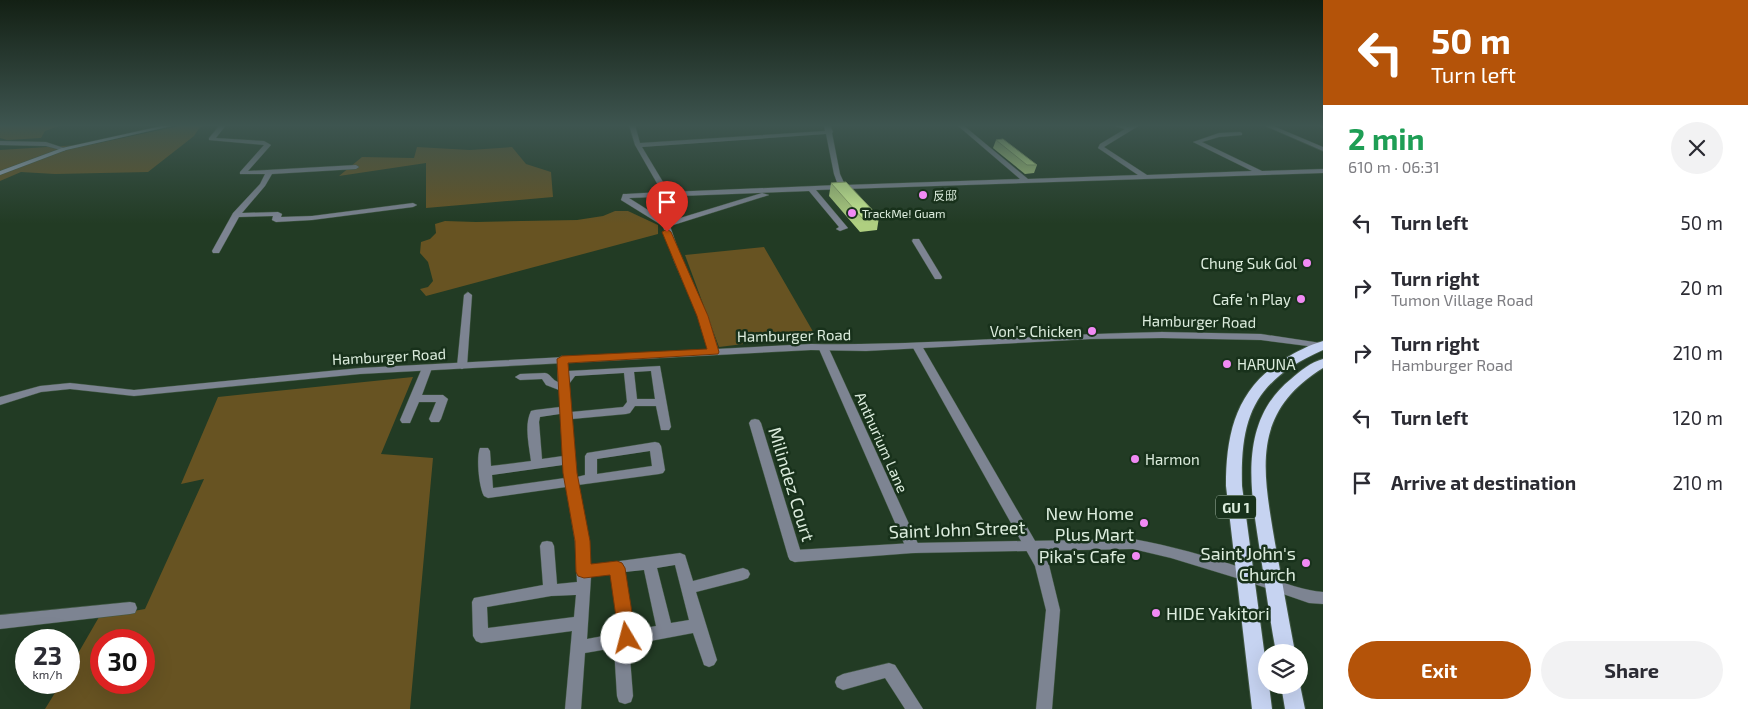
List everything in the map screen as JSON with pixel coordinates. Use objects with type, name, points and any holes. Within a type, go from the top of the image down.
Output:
[{"type":"main road","points":[[0,173],[40,158]]},
{"type":"main road","name":"GU 1","points":[[1262,709],[1232,466],[1235,435],[1239,421],[1253,395],[1270,375],[1294,358],[1322,346]]},
{"type":"main road","name":"GU 1","points":[[1284,644],[1260,494],[1258,474],[1259,443],[1265,422],[1275,404],[1301,376],[1323,363]]},
{"type":"main road","points":[[1292,694],[1294,709]]},
{"type":"street","points":[[256,158],[242,173],[356,167]]},
{"type":"street","points":[[646,158],[667,194]]},
{"type":"street","points":[[834,158],[837,174],[842,187]]},
{"type":"street","points":[[1000,158],[1027,181]]},
{"type":"street","points":[[1117,158],[1145,176]]},
{"type":"street","points":[[1230,158],[1262,173]]},
{"type":"street","points":[[714,352],[702,316],[678,261],[666,225],[625,200],[626,196],[1323,171]]},
{"type":"street","points":[[216,251],[236,215],[263,185],[270,172]]},
{"type":"street","points":[[666,225],[761,196],[811,189]]},
{"type":"street","points":[[811,189],[844,228],[840,229]]},
{"type":"street","points":[[236,215],[278,214],[276,220],[294,219],[413,205]]},
{"type":"street","points":[[916,241],[938,277]]},
{"type":"street","points":[[462,366],[468,295]]},
{"type":"street","name":"Hamburger Road","points":[[0,401],[40,390],[70,386],[132,393],[151,392],[360,371],[811,347],[917,346],[1081,337],[1162,335],[1261,337],[1322,346]]},
{"type":"street","points":[[917,346],[1042,565],[1053,610],[1044,709]]},
{"type":"street","name":"Anthurium Lane","points":[[824,348],[913,548]]},
{"type":"street","points":[[562,359],[569,460],[582,541],[584,572],[573,709]]},
{"type":"street","points":[[406,420],[427,368]]},
{"type":"street","points":[[564,386],[572,373],[656,368],[665,427]]},
{"type":"street","points":[[537,464],[533,422],[535,414],[626,410],[632,403],[629,370]]},
{"type":"street","points":[[520,377],[546,376],[550,383],[564,386]]},
{"type":"street","points":[[415,398],[442,399],[435,420]]},
{"type":"street","points":[[632,403],[661,402]]},
{"type":"street","name":"Milindez Court","points":[[755,423],[795,556]]},
{"type":"street","points":[[484,451],[488,493],[659,470],[656,446],[592,456],[591,479]]},
{"type":"street","points":[[485,471],[569,460]]},
{"type":"street","name":"Saint John Street","points":[[795,556],[913,548],[1134,544],[1171,552],[1244,574],[1309,597],[1323,598]]},
{"type":"street","points":[[548,546],[551,590]]},
{"type":"street","points":[[584,572],[680,559],[709,660]]},
{"type":"street","points":[[649,563],[665,632]]},
{"type":"street","points":[[617,568],[624,639],[625,696]]},
{"type":"street","points":[[688,588],[743,574]]},
{"type":"street","points":[[580,623],[480,636],[479,602],[551,590],[584,588]]},
{"type":"street","points":[[0,622],[130,608]]},
{"type":"street","points":[[577,648],[698,625]]},
{"type":"street","points":[[843,682],[889,670],[915,709]]},
{"type":"shaded area","points":[[0,158],[166,158],[148,172],[55,174],[21,172],[0,181]]},
{"type":"shaded area","points":[[361,158],[521,158],[526,164],[551,172],[553,197],[426,208],[426,163],[339,176]]},
{"type":"shaded area","points":[[615,211],[628,211],[658,225],[658,234],[426,296],[420,289],[428,287],[433,281],[428,262],[420,253],[421,242],[430,239],[436,233],[435,224],[445,221],[577,220],[603,216]]},
{"type":"shaded area","points":[[764,247],[815,335],[719,347],[685,255]]},
{"type":"shaded area","points":[[413,377],[381,454],[433,458],[410,709],[45,709],[54,694],[80,694],[80,650],[90,633],[90,694],[155,694],[155,629],[92,629],[99,617],[145,609],[204,479],[181,484],[218,397]]},
{"type":"building","points":[[1018,158],[1028,158],[1037,165],[1027,165]]},
{"type":"building","points":[[846,182],[879,217],[863,219],[831,183]]},
{"type":"place","name":"反邸","points":[[923,195]]},
{"type":"place","name":"TrackMe! Guam","points":[[852,213]]},
{"type":"place","name":"Chung Suk Gol","points":[[1307,263]]},
{"type":"place","name":"Cafe ‘n Play","points":[[1301,299]]},
{"type":"place","name":"Von's Chicken","points":[[1092,331]]},
{"type":"place","name":"HARUNA","points":[[1227,364]]},
{"type":"place","name":"Harmon","points":[[1135,459]]},
{"type":"place","name":"New Home Plus Mart","points":[[1144,523]]},
{"type":"place","name":"Pika's Cafe","points":[[1136,556]]},
{"type":"place","name":"Saint John's Church","points":[[1306,563]]},
{"type":"place","name":"HIDE Yakitori","points":[[1156,613]]},
{"type":"route","points":[[627,638],[617,568],[584,572],[582,541],[570,473],[562,359],[682,355],[714,352],[702,316],[667,232]]}]
